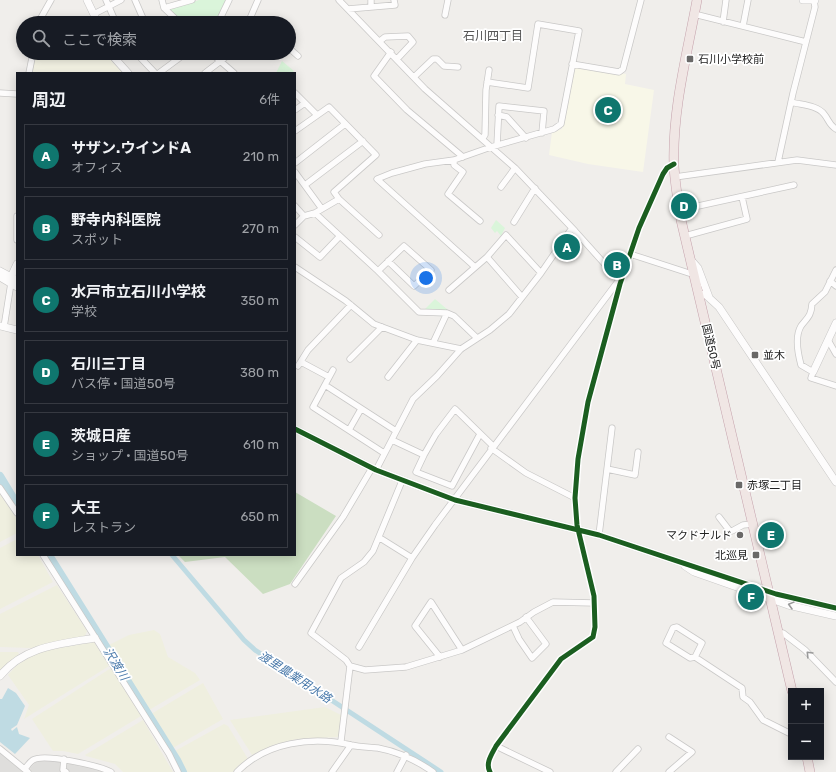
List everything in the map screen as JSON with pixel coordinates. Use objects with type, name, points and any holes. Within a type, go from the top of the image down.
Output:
[{"type":"highway","name":"国道50号","points":[[697,0],[677,106],[674,164],[675,177],[685,236],[791,688]]},
{"type":"highway","points":[[808,760],[810,772]]},
{"type":"street","points":[[42,16],[51,0]]},
{"type":"street","points":[[87,0],[94,14],[121,0]]},
{"type":"street","points":[[106,0],[113,16]]},
{"type":"street","points":[[135,0],[142,16]]},
{"type":"street","points":[[162,0],[164,8],[173,16]]},
{"type":"street","points":[[164,8],[192,0]]},
{"type":"street","points":[[221,16],[229,0]]},
{"type":"street","points":[[252,16],[258,0]]},
{"type":"street","points":[[339,0],[391,52],[425,89],[482,139],[494,146],[620,280]]},
{"type":"street","points":[[371,0],[371,7]]},
{"type":"street","points":[[348,10],[395,5],[394,0]]},
{"type":"street","points":[[445,15],[448,0]]},
{"type":"street","points":[[572,64],[619,72],[623,70],[641,0]]},
{"type":"street","points":[[723,22],[726,0]]},
{"type":"street","points":[[743,26],[748,0]]},
{"type":"street","points":[[778,162],[791,102],[815,7],[815,0],[803,0]]},
{"type":"street","points":[[694,14],[806,42]]},
{"type":"street","points":[[475,267],[377,179],[392,173],[425,164],[454,160],[494,146],[554,129],[561,124],[578,31],[538,24],[528,88],[487,82]]},
{"type":"street","points":[[380,41],[385,37],[408,36],[413,42],[397,59]]},
{"type":"street","points":[[391,52],[374,76],[407,110],[463,157]]},
{"type":"street","points":[[414,77],[433,59],[438,59],[444,66],[458,67]]},
{"type":"street","points":[[29,72],[31,60]]},
{"type":"street","points":[[116,60],[127,72]]},
{"type":"street","points":[[143,60],[154,72]]},
{"type":"street","points":[[160,72],[177,60]]},
{"type":"street","points":[[206,72],[223,60]]},
{"type":"street","points":[[220,62],[233,72]]},
{"type":"street","points":[[482,139],[485,135],[487,82],[489,70]]},
{"type":"street","points":[[0,93],[16,94]]},
{"type":"street","points":[[296,94],[316,114]]},
{"type":"street","points":[[296,109],[305,102]]},
{"type":"street","points":[[791,102],[819,109],[826,115],[829,124],[836,129]]},
{"type":"street","points":[[494,146],[499,106],[544,110],[542,133]]},
{"type":"street","points":[[296,130],[316,114],[329,107],[376,154],[334,192],[339,199],[379,235]]},
{"type":"street","points":[[498,115],[507,117],[526,138]]},
{"type":"street","points":[[296,161],[345,124]]},
{"type":"street","points":[[305,185],[363,141]]},
{"type":"street","points":[[454,160],[454,165],[463,172],[448,194],[480,221]]},
{"type":"street","points":[[675,177],[797,160],[836,164]]},
{"type":"street","points":[[487,771],[489,758],[496,746],[561,659],[593,637],[595,627],[594,602],[577,529],[575,498],[578,459],[588,402],[620,280],[639,228],[663,174],[667,168],[674,164]]},
{"type":"street","points":[[501,187],[515,168]]},
{"type":"street","points":[[296,173],[322,209]]},
{"type":"street","points":[[680,210],[794,185]]},
{"type":"street","points":[[514,222],[535,188]]},
{"type":"street","points":[[685,236],[747,219],[742,197]]},
{"type":"street","points":[[296,224],[304,216],[316,213],[339,199]]},
{"type":"street","points":[[296,207],[304,216]]},
{"type":"street","points":[[316,213],[419,312],[447,313],[454,316],[477,338]]},
{"type":"street","points":[[295,584],[343,517],[374,469],[392,440],[413,399],[437,376],[461,349],[509,314],[541,273],[572,228]]},
{"type":"street","points":[[449,290],[487,256],[506,234],[541,273]]},
{"type":"street","points":[[296,238],[320,257],[340,236]]},
{"type":"street","points":[[378,271],[388,261],[404,246],[431,270],[414,286],[388,261]]},
{"type":"street","points":[[630,254],[695,275]]},
{"type":"street","points":[[487,256],[522,297]]},
{"type":"street","points":[[691,260],[698,268],[711,298],[836,482]]},
{"type":"street","points":[[296,268],[351,305],[374,324],[418,340],[461,349]]},
{"type":"street","points":[[16,270],[2,326],[16,330]]},
{"type":"street","points":[[813,372],[801,364],[798,356],[800,328],[811,314],[812,304],[825,292],[836,270]]},
{"type":"street","points":[[0,271],[14,282]]},
{"type":"street","points":[[0,277],[14,282]]},
{"type":"street","points":[[359,647],[412,558],[435,525],[455,500],[492,447],[620,280]]},
{"type":"street","points":[[830,281],[836,286]]},
{"type":"street","points":[[699,294],[711,298]]},
{"type":"street","points":[[702,308],[711,298]]},
{"type":"street","points":[[329,377],[299,364],[308,350],[351,305]]},
{"type":"street","points":[[433,343],[447,313]]},
{"type":"street","points":[[836,323],[832,342],[813,372],[811,378],[836,386]]},
{"type":"street","points":[[350,359],[382,327]]},
{"type":"street","points":[[388,377],[418,340]]},
{"type":"street","points":[[832,342],[836,354]]},
{"type":"street","points":[[333,370],[313,407],[384,453]]},
{"type":"street","points":[[325,385],[396,431]]},
{"type":"street","points":[[349,430],[361,409]]},
{"type":"street","points":[[480,434],[452,486],[416,472],[436,434],[455,409],[480,434],[492,447],[526,473],[575,498]]},
{"type":"street","points":[[599,535],[612,428]]},
{"type":"street","points":[[296,430],[374,469],[455,500],[599,535],[666,556],[680,562],[694,572],[770,595],[836,608]]},
{"type":"street","points":[[392,440],[424,456]]},
{"type":"street","points":[[607,469],[635,475],[638,452]]},
{"type":"street","points":[[341,741],[350,666],[346,660],[311,633],[341,578],[369,556],[380,538],[402,481]]},
{"type":"street","points":[[0,488],[16,512]]},
{"type":"street","points":[[719,517],[728,530],[732,531],[742,524],[753,524]]},
{"type":"street","points":[[380,538],[412,558]]},
{"type":"street","points":[[45,556],[178,772]]},
{"type":"street","points":[[770,595],[788,605],[836,616]]},
{"type":"street","points":[[440,657],[415,626],[431,602],[462,650]]},
{"type":"street","points":[[350,666],[365,670],[406,667],[462,650],[513,626],[553,602],[594,602]]},
{"type":"street","points":[[513,626],[519,639],[532,658],[546,644],[526,617]]},
{"type":"street","points":[[695,657],[702,643],[677,627],[673,628],[666,643],[690,658],[695,657],[742,688],[743,697],[750,702],[763,720],[788,732]]},
{"type":"street","points":[[778,634],[783,633],[795,641],[836,682]]},
{"type":"street","points":[[0,676],[20,658],[35,650],[95,638]]},
{"type":"street","points":[[669,737],[692,752],[669,772]]},
{"type":"street","points":[[237,772],[251,760],[276,747],[313,741],[341,741],[350,745],[390,750],[406,755],[433,772]]},
{"type":"street","points":[[332,772],[350,745]]},
{"type":"street","points":[[496,746],[550,772]]},
{"type":"street","points":[[0,749],[26,771],[32,760],[64,759],[111,772]]},
{"type":"street","points":[[616,772],[638,749]]},
{"type":"street","points":[[397,772],[406,755]]},
{"type":"street","points":[[64,759],[63,770],[66,772]]},
{"type":"shaded area","points":[[34,60],[111,60],[122,72],[31,72]]},
{"type":"shaded area","points":[[573,67],[626,74],[625,84],[654,90],[643,172],[588,164],[549,155],[552,132],[562,129]]},
{"type":"shaded area","points":[[0,752],[25,772],[0,772]]},
{"type":"shaded area","points":[[37,761],[61,761],[63,772],[32,772],[30,768]]},
{"type":"shaded area","points":[[68,762],[104,772],[70,772],[66,767]]},
{"type":"green space","points":[[199,0],[226,0],[218,16],[176,16],[169,9]]},
{"type":"green space","points":[[282,61],[294,71],[293,72],[276,72]]},
{"type":"green space","points":[[496,220],[505,228],[501,236],[497,231],[495,233],[491,228]]},
{"type":"green space","points":[[435,299],[448,310],[424,310]]},
{"type":"green space","points":[[296,493],[336,516],[290,584],[263,594],[225,557],[185,562],[179,556],[296,556]]},
{"type":"green space","points":[[0,494],[16,518],[16,534],[0,542]]},
{"type":"green space","points":[[16,540],[16,556],[39,556],[53,582],[0,609],[0,548]]},
{"type":"green space","points":[[57,585],[87,631],[85,636],[31,648],[0,647],[0,614]]},
{"type":"green space","points":[[154,630],[160,634],[168,657],[195,673],[200,680],[149,710],[109,645],[129,635]]},
{"type":"green space","points":[[94,642],[109,666],[24,719],[29,705],[8,675],[16,666],[33,655],[43,651]]},
{"type":"green space","points":[[0,652],[18,652],[19,654],[0,671]]},
{"type":"green space","points":[[111,668],[141,716],[78,754],[53,751],[32,719]]},
{"type":"green space","points":[[203,683],[223,719],[173,748],[151,714]]},
{"type":"green space","points":[[325,707],[343,716],[339,737],[297,739],[273,745],[252,755],[230,720]]},
{"type":"green space","points":[[143,720],[173,772],[123,772],[115,764],[85,755]]},
{"type":"green space","points":[[224,724],[228,726],[248,759],[238,766],[233,772],[186,772],[175,751]]},
{"type":"water","points":[[8,688],[16,693],[25,706],[17,725],[11,729],[12,731],[17,727],[19,734],[30,738],[15,754],[0,742],[0,699],[2,699]]},
{"type":"waterway","name":"沢渡川","points":[[0,476],[16,502]]},
{"type":"waterway","name":"沢渡川","points":[[50,556],[183,772]]},
{"type":"waterway","name":"渡里農業用水路","points":[[173,556],[244,640],[255,650],[441,772]]},
{"type":"cycle path","points":[[490,772],[488,765],[496,746],[561,659],[593,637],[595,627],[594,596],[577,525],[575,498],[578,459],[588,402],[620,284],[639,228],[663,174],[667,168],[674,164]]},
{"type":"cycle path","points":[[296,430],[376,470],[455,500],[599,535],[776,594],[836,608]]},
{"type":"place","name":"石川小学校前","points":[[690,59]]},
{"type":"place","name":"水戸市立石川小学校","points":[[608,110]]},
{"type":"place","name":"石川三丁目","points":[[684,206]]},
{"type":"place","name":"サザン.ウインドA","points":[[567,247]]},
{"type":"place","name":"野寺内科医院","points":[[617,265]]},
{"type":"place","name":"並木","points":[[755,355]]},
{"type":"place","name":"赤塚二丁目","points":[[739,485]]},
{"type":"place","name":"マクドナルド","points":[[740,535]]},
{"type":"place","name":"茨城日産","points":[[771,535]]},
{"type":"place","name":"北巡見","points":[[756,555]]},
{"type":"place","name":"大王","points":[[751,597]]},
{"type":"district","name":"石川四丁目","points":[[493,36]]}]
